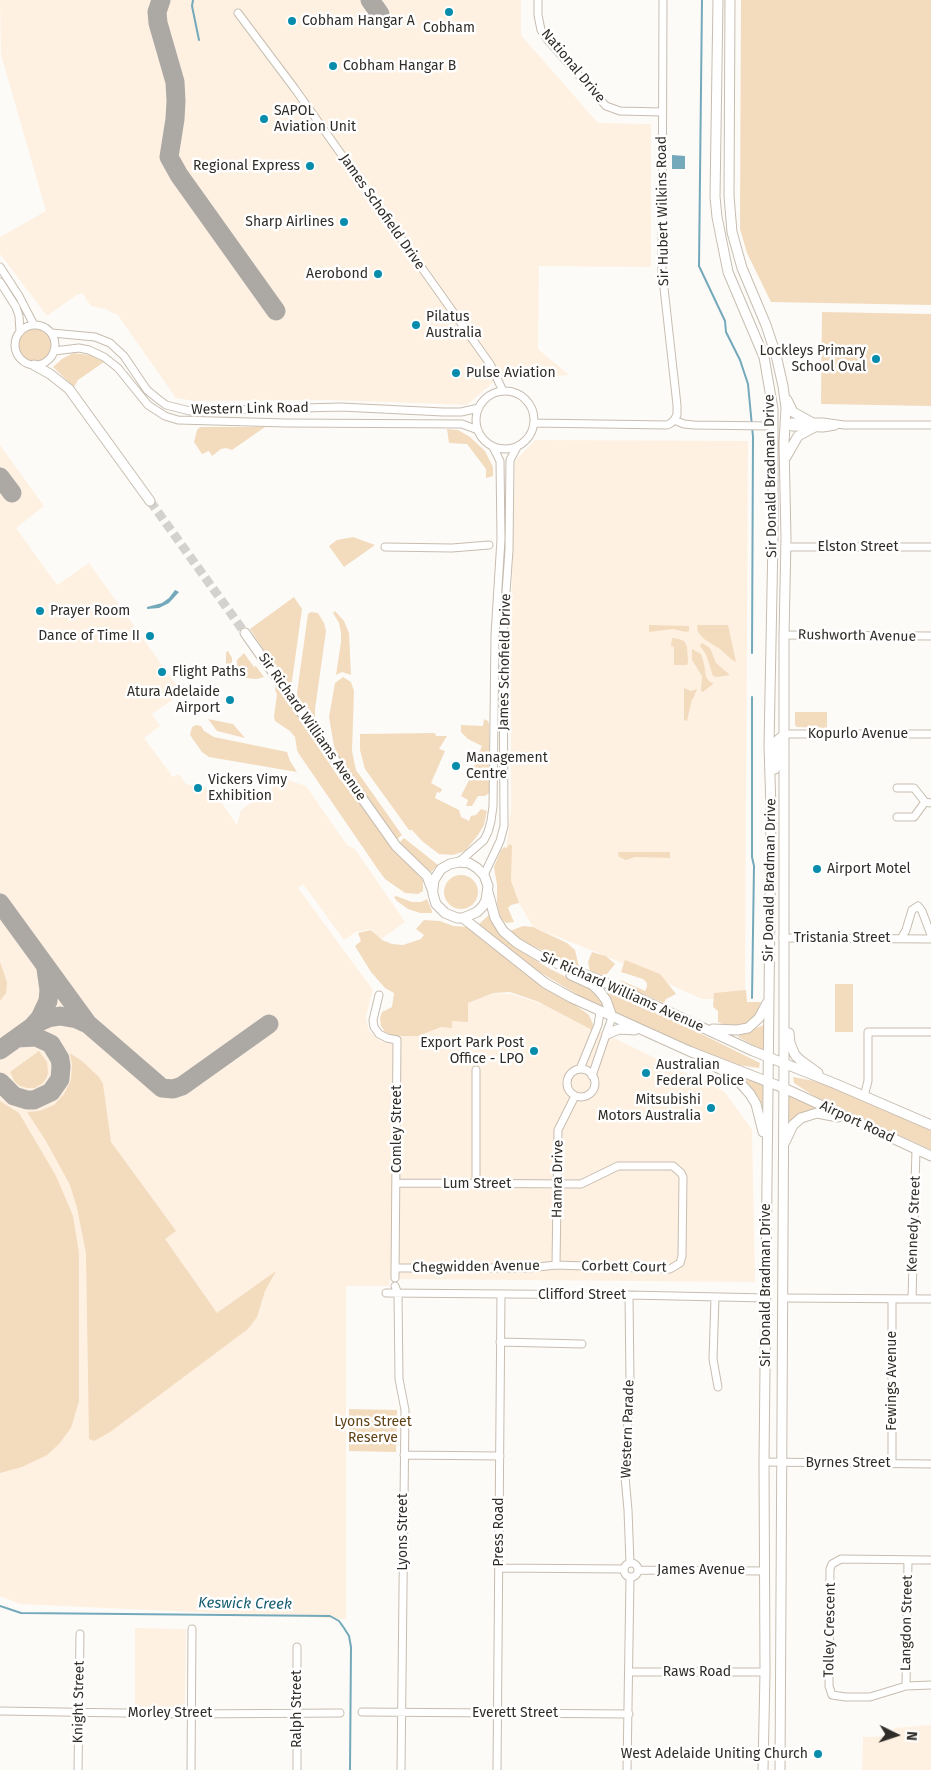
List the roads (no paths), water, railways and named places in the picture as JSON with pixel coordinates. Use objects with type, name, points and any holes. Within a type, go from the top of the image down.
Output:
[{"type":"main road","name":"Sir Donald Bradman Drive","points":[[718,0],[715,197],[717,217],[728,272],[764,357],[773,408],[774,539],[770,746],[763,1770]]},
{"type":"main road","name":"Sir Donald Bradman Drive","points":[[730,0],[729,196],[732,232],[742,268],[771,340],[784,390],[786,408],[780,1770]]},
{"type":"main road","points":[[34,365],[50,374],[68,388],[150,501]]},
{"type":"main road","points":[[784,390],[793,412],[812,425],[798,436],[785,460]]},
{"type":"main road","points":[[772,451],[779,433],[786,424],[773,408]]},
{"type":"main road","name":"Sir Richard Williams Avenue","points":[[245,633],[396,846],[427,876],[433,893]]},
{"type":"main road","points":[[771,809],[777,741],[785,734]]},
{"type":"main road","points":[[460,862],[469,863],[478,868],[484,875],[488,886],[483,906],[477,912],[463,918],[457,918],[445,913],[436,904],[433,893],[434,880],[441,869],[450,864],[460,862]]},
{"type":"main road","name":"Sir Richard Williams Avenue","points":[[488,892],[495,918],[503,931],[517,943],[541,957],[604,982],[784,1063]]},
{"type":"main road","name":"Sir Richard Williams Avenue","points":[[463,918],[546,983],[600,1012],[689,1052],[784,1088]]},
{"type":"main road","points":[[541,957],[562,971],[593,985],[606,1000],[612,1017]]},
{"type":"main road","points":[[784,988],[790,1043],[795,1054],[800,1060],[836,1084]]},
{"type":"main road","points":[[708,1029],[737,1030],[748,1028],[759,1018],[768,1000]]},
{"type":"main road","points":[[607,1034],[614,1030],[626,1029],[647,1033]]},
{"type":"main road","points":[[689,1052],[734,1076],[750,1094],[756,1104],[761,1120],[767,1160]]},
{"type":"main road","name":"Airport Road","points":[[784,1063],[931,1125]]},
{"type":"main road","name":"Airport Road","points":[[784,1088],[931,1156]]},
{"type":"main road","points":[[784,1147],[793,1125],[801,1118],[809,1115],[817,1113],[857,1122]]},
{"type":"main road","points":[[764,1626],[772,1626],[781,1614]]},
{"type":"street","name":"National Drive","points":[[538,0],[541,30],[606,106],[620,111],[662,112]]},
{"type":"street","name":"Sir Hubert Wilkins Road","points":[[663,0],[662,270],[677,405],[677,415],[674,420]]},
{"type":"street","name":"James Schofield Drive","points":[[238,13],[295,89],[490,364],[503,391]]},
{"type":"street","points":[[0,267],[19,296],[34,325]]},
{"type":"street","points":[[0,282],[16,307],[19,316],[20,332],[15,344],[18,356],[22,361],[34,365],[46,362],[54,351],[52,333],[45,327],[34,325],[28,326],[20,332]]},
{"type":"street","name":"Western Link Road","points":[[52,333],[95,337],[110,343],[124,356],[147,390],[166,405],[190,411],[341,407],[461,412],[479,408]]},
{"type":"street","name":"Western Link Road","points":[[54,351],[79,348],[89,350],[104,357],[118,368],[148,405],[165,416],[178,420],[267,423],[462,424],[478,430]]},
{"type":"street","points":[[503,391],[516,393],[526,400],[533,410],[534,423],[529,437],[517,447],[507,449],[493,446],[484,440],[478,430],[477,415],[479,408],[489,396],[503,391]]},
{"type":"street","points":[[534,423],[666,424],[672,423],[674,420],[694,425],[772,426]]},
{"type":"street","points":[[786,424],[792,427],[812,425],[931,425]]},
{"type":"street","name":"James Schofield Drive","points":[[460,862],[484,840],[492,814],[495,635],[501,539],[500,461],[493,446]]},
{"type":"street","name":"James Schofield Drive","points":[[484,875],[500,841],[504,826],[503,635],[509,550],[510,460],[517,447]]},
{"type":"street","points":[[385,547],[452,548],[489,545],[501,539]]},
{"type":"street","points":[[489,545],[500,551]]},
{"type":"street","name":"Elston Street","points":[[785,547],[931,547]]},
{"type":"street","name":"Rushworth Avenue","points":[[784,635],[931,636]]},
{"type":"street","name":"Kopurlo Avenue","points":[[785,734],[931,734]]},
{"type":"street","points":[[897,788],[914,788],[928,802],[914,817],[897,817]]},
{"type":"street","name":"Tristania Street","points":[[901,939],[912,910],[918,906],[922,911],[931,934]]},
{"type":"street","name":"Tristania Street","points":[[783,938],[931,939]]},
{"type":"street","name":"Comley Street","points":[[379,995],[373,1020],[374,1027],[379,1034],[386,1038],[397,1040],[395,1278]]},
{"type":"street","points":[[580,1069],[589,1072],[595,1084],[591,1092],[584,1097],[575,1096],[568,1090],[567,1081],[570,1074],[580,1069],[598,1025],[600,1012]]},
{"type":"street","points":[[592,1076],[612,1017]]},
{"type":"street","points":[[864,1096],[868,1081],[868,1032],[931,1032]]},
{"type":"street","points":[[476,1070],[476,1184]]},
{"type":"street","name":"Hamra Drive","points":[[556,1265],[558,1130],[575,1096]]},
{"type":"street","name":"Kennedy Street","points":[[912,1299],[916,1149]]},
{"type":"street","name":"Corbett Court","points":[[556,1265],[670,1269],[676,1266],[680,1263],[682,1256],[683,1177],[673,1166],[618,1166],[580,1184],[557,1184]]},
{"type":"street","name":"Lum Street","points":[[397,1183],[557,1184]]},
{"type":"street","name":"Chegwidden Avenue","points":[[395,1268],[529,1268],[556,1265]]},
{"type":"street","name":"Clifford Street","points":[[386,1293],[397,1290],[501,1294],[766,1298]]},
{"type":"street","name":"Lyons Street","points":[[397,1290],[399,1379],[405,1410],[402,1770]]},
{"type":"street","name":"Press Road","points":[[497,1770],[501,1294]]},
{"type":"street","name":"Western Parade","points":[[629,1295],[630,1381],[625,1477],[630,1562]]},
{"type":"street","points":[[715,1297],[713,1359],[718,1387]]},
{"type":"street","points":[[783,1298],[931,1299]]},
{"type":"street","name":"Fewings Avenue","points":[[892,1299],[892,1464]]},
{"type":"street","points":[[500,1342],[582,1344]]},
{"type":"street","points":[[404,1456],[500,1456]]},
{"type":"street","name":"Byrnes Street","points":[[764,1462],[931,1464]]},
{"type":"street","name":"Tolley Crescent","points":[[931,1560],[841,1559],[832,1564],[830,1569],[829,1686],[832,1695],[846,1697],[870,1696],[906,1686],[931,1685]]},
{"type":"street","name":"Langdon Street","points":[[906,1686],[908,1560]]},
{"type":"street","points":[[623,1570],[630,1562],[637,1566],[638,1570],[635,1576],[630,1577]]},
{"type":"street","points":[[499,1568],[623,1570]]},
{"type":"street","points":[[623,1570],[630,1577]]},
{"type":"street","name":"James Avenue","points":[[638,1570],[764,1571]]},
{"type":"street","points":[[628,1770],[630,1577]]},
{"type":"street","points":[[191,1770],[192,1629]]},
{"type":"street","name":"Knight Street","points":[[78,1770],[80,1634]]},
{"type":"street","name":"Ralph Street","points":[[297,1770],[298,1647]]},
{"type":"street","name":"Raws Road","points":[[629,1672],[765,1672]]},
{"type":"street","name":"Morley Street","points":[[0,1710],[191,1714],[340,1713]]},
{"type":"street","name":"Everett Street","points":[[362,1712],[628,1714]]},
{"type":"water","points":[[672,155],[685,156],[685,169],[672,169]]},
{"type":"water","points":[[175,590],[179,592],[169,603],[159,608],[147,609],[147,607],[162,603]]},
{"type":"waterway","points":[[193,0],[192,6],[199,40]]},
{"type":"waterway","points":[[702,0],[699,266],[725,321],[726,332],[740,360],[748,384],[753,437],[752,653]]},
{"type":"waterway","points":[[752,697],[752,857],[754,866],[752,998]]},
{"type":"waterway","name":"Keswick Creek","points":[[0,1606],[21,1613],[330,1616],[339,1621],[344,1628],[349,1636],[351,1647],[350,1770]]},
{"type":"tunnel","points":[[150,501],[245,633]]},
{"type":"place","name":"Cobham","points":[[449,12]]},
{"type":"place","name":"Cobham Hangar A","points":[[292,21]]},
{"type":"place","name":"Cobham Hangar B","points":[[333,66]]},
{"type":"place","name":"SAPOL Aviation Unit","points":[[264,119]]},
{"type":"place","name":"Regional Express","points":[[310,166]]},
{"type":"place","name":"Sharp Airlines","points":[[344,222]]},
{"type":"place","name":"Aerobond","points":[[378,274]]},
{"type":"place","name":"Pilatus Australia","points":[[416,325]]},
{"type":"place","name":"Lockleys Primary School Oval","points":[[876,359]]},
{"type":"place","name":"Pulse Aviation","points":[[456,373]]},
{"type":"place","name":"Prayer Room","points":[[40,611]]},
{"type":"place","name":"Dance of Time II","points":[[150,636]]},
{"type":"place","name":"Flight Paths","points":[[162,672]]},
{"type":"place","name":"Atura Adelaide Airport","points":[[230,700]]},
{"type":"place","name":"Management Centre","points":[[456,766]]},
{"type":"place","name":"Vickers Vimy Exhibition","points":[[198,788]]},
{"type":"place","name":"Airport Motel","points":[[817,869]]},
{"type":"place","name":"Export Park Post Office - LPO","points":[[534,1051]]},
{"type":"place","name":"Australian Federal Police","points":[[646,1073]]},
{"type":"place","name":"Mitsubishi Motors Australia","points":[[711,1108]]},
{"type":"place","name":"West Adelaide Uniting Church","points":[[818,1754]]},
{"type":"park label","name":"Lyons Street Reserve","points":[[373,1430]]}]
